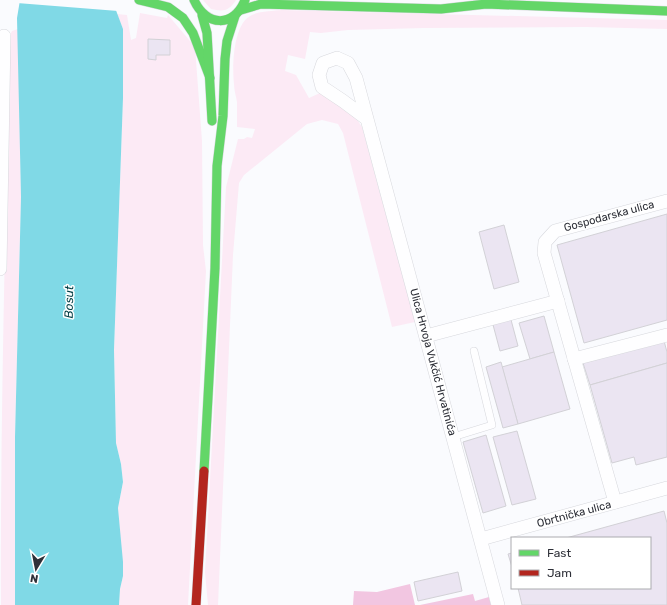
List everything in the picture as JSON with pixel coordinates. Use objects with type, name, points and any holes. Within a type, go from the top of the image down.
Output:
[{"type":"main road","points":[[139,0],[162,5],[180,14],[194,31],[210,78]]},
{"type":"main road","points":[[196,605],[215,268],[217,166],[223,116],[225,59],[227,41],[245,0]]},
{"type":"main road","points":[[475,0],[486,4]]},
{"type":"main road","points":[[178,1],[198,8],[210,19],[218,21],[227,20],[251,6],[261,4],[441,9],[486,4],[667,11]]},
{"type":"main road","points":[[198,8],[208,33],[212,131],[217,166]]},
{"type":"street","points":[[0,270],[2,55],[4,36]]},
{"type":"street","name":"Ulica Hrvoja Vukčić Hrvatinića","points":[[367,119],[343,101],[322,88],[319,75],[322,63],[337,58],[348,63],[356,78],[498,605]]},
{"type":"street","name":"Gospodarska ulica","points":[[615,502],[544,253],[545,242],[555,231],[667,201]]},
{"type":"street","points":[[426,336],[558,301]]},
{"type":"street","points":[[574,358],[667,334]]},
{"type":"street","name":"Obrtnička ulica","points":[[481,539],[667,488]]},
{"type":"lane","points":[[453,437],[492,426],[474,351]]},
{"type":"shaded area","points":[[203,0],[236,0],[225,10],[219,10],[211,9]]},
{"type":"shaded area","points":[[282,10],[667,20],[667,29],[586,27],[424,28],[348,30],[321,33],[310,32],[305,59],[288,55],[285,71],[296,75],[309,98],[320,93],[337,103],[354,116],[362,127],[415,322],[392,327],[343,133],[338,124],[322,120],[307,124],[244,175],[239,183],[233,255],[218,605],[208,605],[205,572],[226,187],[238,139],[244,139],[247,137],[252,138],[255,129],[237,127],[237,102],[233,76],[235,46],[241,27],[252,15],[267,11]]},
{"type":"shaded area","points":[[140,13],[167,18],[168,15],[195,47],[202,141],[203,245],[206,271],[188,605],[119,605],[123,576],[118,508],[123,482],[121,464],[116,443],[114,350],[123,98],[123,29],[117,14],[127,15],[131,40],[136,38]]},
{"type":"shaded area","points":[[18,29],[21,197],[15,437],[15,605],[1,605],[2,392],[9,37],[12,31]]},
{"type":"shaded area","points":[[410,584],[415,605],[353,605],[354,591],[377,592]]},
{"type":"shaded area","points":[[473,594],[475,601],[489,597],[491,605],[420,605]]},
{"type":"water","name":"Bosut","points":[[20,0],[114,5],[123,29],[123,98],[114,350],[116,443],[121,464],[123,482],[118,508],[123,562],[123,576],[119,605],[15,605],[15,437],[21,197],[17,18]]},
{"type":"pier","points":[[18,0],[115,0],[118,11],[17,3]]},
{"type":"building","points":[[148,39],[170,40],[170,55],[156,55],[156,60],[148,59]]},
{"type":"building","points":[[667,214],[667,320],[584,343],[557,245]]},
{"type":"building","points":[[504,225],[519,282],[494,289],[479,232]]},
{"type":"building","points":[[510,316],[518,346],[500,351],[492,321]]},
{"type":"building","points":[[544,316],[554,352],[530,359],[519,323]]},
{"type":"building","points":[[664,341],[667,352],[667,363],[590,385],[583,363]]},
{"type":"building","points":[[554,352],[570,409],[518,424],[502,367]]},
{"type":"building","points":[[501,362],[518,424],[503,428],[486,367]]},
{"type":"building","points":[[667,363],[667,457],[636,465],[634,457],[612,463],[590,385]]},
{"type":"building","points":[[517,431],[536,499],[512,505],[493,437]]},
{"type":"building","points":[[486,435],[506,506],[483,513],[463,442]]},
{"type":"building","points":[[664,511],[667,523],[667,605],[522,605],[518,589],[651,589],[651,537],[570,537]]},
{"type":"building","points":[[511,553],[511,564],[508,554]]},
{"type":"building","points":[[458,572],[462,591],[418,601],[414,582]]},
{"type":"traffic: fast","points":[[139,0],[168,7],[183,18],[193,33],[210,78]]},
{"type":"traffic: fast","points":[[194,0],[199,9],[205,15],[220,21],[234,16],[245,0]]},
{"type":"traffic: fast","points":[[241,10],[261,4],[441,9],[486,4],[667,11]]},
{"type":"traffic: fast","points":[[202,15],[207,33],[212,121]]},
{"type":"traffic: fast","points":[[204,471],[215,268],[217,166],[223,116],[227,41],[235,16]]},
{"type":"traffic: jam","points":[[196,605],[204,471]]}]
